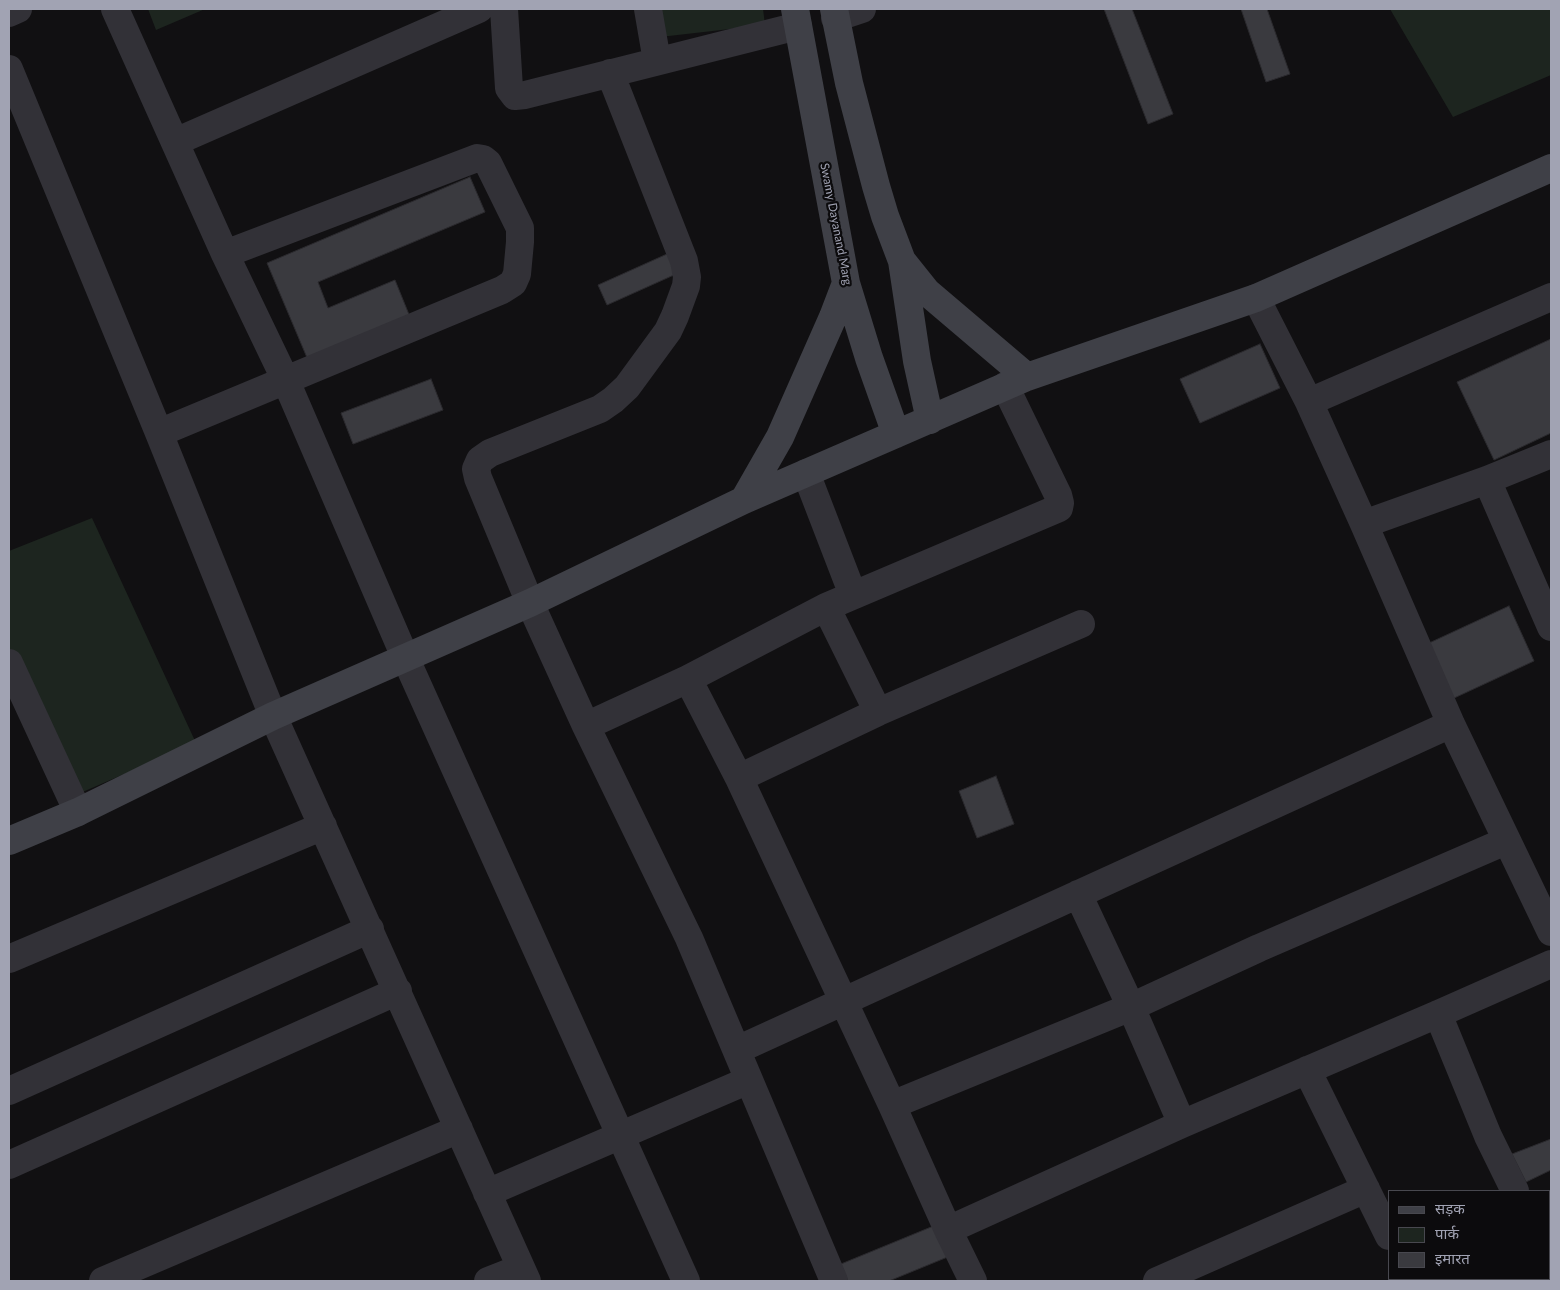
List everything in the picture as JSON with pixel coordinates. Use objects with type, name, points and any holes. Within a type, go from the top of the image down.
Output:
[{"type":"street","points":[[9,13],[18,9]]},
{"type":"street","points":[[115,9],[225,254],[286,381],[405,657],[686,1281]]},
{"type":"street","points":[[175,142],[479,9]]},
{"type":"street","points":[[504,9],[509,88],[515,96],[657,62],[796,17]]},
{"type":"street","points":[[648,9],[657,62]]},
{"type":"street","points":[[862,9],[835,13],[849,83],[874,177],[885,216],[902,261],[917,361],[930,420]]},
{"type":"street","name":"Swamy Dayanand Marg","points":[[796,17],[846,283],[869,358],[896,434]]},
{"type":"street","points":[[9,69],[273,716],[524,1274],[488,1281]]},
{"type":"street","points":[[610,73],[684,261],[687,276],[686,286],[668,331],[627,387],[613,400],[600,410],[490,452],[480,460],[476,470],[530,603],[586,726],[689,938],[834,1281]]},
{"type":"street","points":[[159,433],[502,290],[513,283],[517,274],[520,228],[488,163],[477,158],[225,254]]},
{"type":"street","points":[[9,841],[78,812],[273,716],[530,603],[744,500],[1016,382],[1256,298],[1551,168]]},
{"type":"street","points":[[586,726],[688,679],[826,607],[1059,508],[1058,495],[1016,382],[927,292],[902,261]]},
{"type":"street","points":[[744,500],[780,437],[846,283]]},
{"type":"street","points":[[1309,402],[1551,297]]},
{"type":"street","points":[[1256,298],[1309,402],[1451,724],[1551,932]]},
{"type":"street","points":[[1364,524],[1487,480],[1551,454]]},
{"type":"street","points":[[806,473],[853,595]]},
{"type":"street","points":[[1487,480],[1551,628]]},
{"type":"street","points":[[826,607],[878,712]]},
{"type":"street","points":[[739,778],[878,712],[1081,624]]},
{"type":"street","points":[[9,663],[78,812]]},
{"type":"street","points":[[688,679],[739,778],[972,1281]]},
{"type":"street","points":[[737,1050],[1451,724]]},
{"type":"street","points":[[9,959],[322,826]]},
{"type":"street","points":[[892,1105],[1131,1007],[1259,948],[1506,841]]},
{"type":"street","points":[[1078,894],[1131,1007],[1182,1124]]},
{"type":"street","points":[[9,1091],[370,929]]},
{"type":"street","points":[[948,1230],[1182,1124],[1551,964]]},
{"type":"street","points":[[9,1165],[398,992]]},
{"type":"street","points":[[1438,1014],[1488,1136],[1515,1190]]},
{"type":"street","points":[[1307,1070],[1388,1234]]},
{"type":"street","points":[[487,1193],[749,1080]]},
{"type":"street","points":[[103,1281],[459,1129]]},
{"type":"street","points":[[1157,1281],[1366,1188]]},
{"type":"green space","points":[[148,9],[205,9],[156,30]]},
{"type":"green space","points":[[657,9],[763,9],[765,25],[660,37]]},
{"type":"green space","points":[[1390,9],[1551,9],[1551,75],[1453,117]]},
{"type":"green space","points":[[92,518],[196,743],[71,797],[9,658],[9,551]]},
{"type":"building","points":[[1104,9],[1132,9],[1173,114],[1148,124]]},
{"type":"building","points":[[1241,9],[1267,9],[1290,74],[1266,82]]},
{"type":"building","points":[[470,177],[485,212],[318,282],[328,308],[395,280],[410,317],[308,360],[267,263]]},
{"type":"building","points":[[676,250],[685,270],[607,305],[598,285]]},
{"type":"building","points":[[1551,339],[1551,433],[1494,460],[1457,382]]},
{"type":"building","points":[[1260,344],[1280,388],[1200,423],[1180,379]]},
{"type":"building","points":[[431,379],[443,410],[353,444],[341,413]]},
{"type":"building","points":[[1509,606],[1534,661],[1452,699],[1427,644]]},
{"type":"building","points":[[996,776],[1014,824],[977,838],[959,791]]},
{"type":"building","points":[[1551,1139],[1551,1170],[1526,1182],[1512,1154]]},
{"type":"building","points":[[936,1225],[950,1256],[889,1281],[848,1281],[841,1264]]}]
